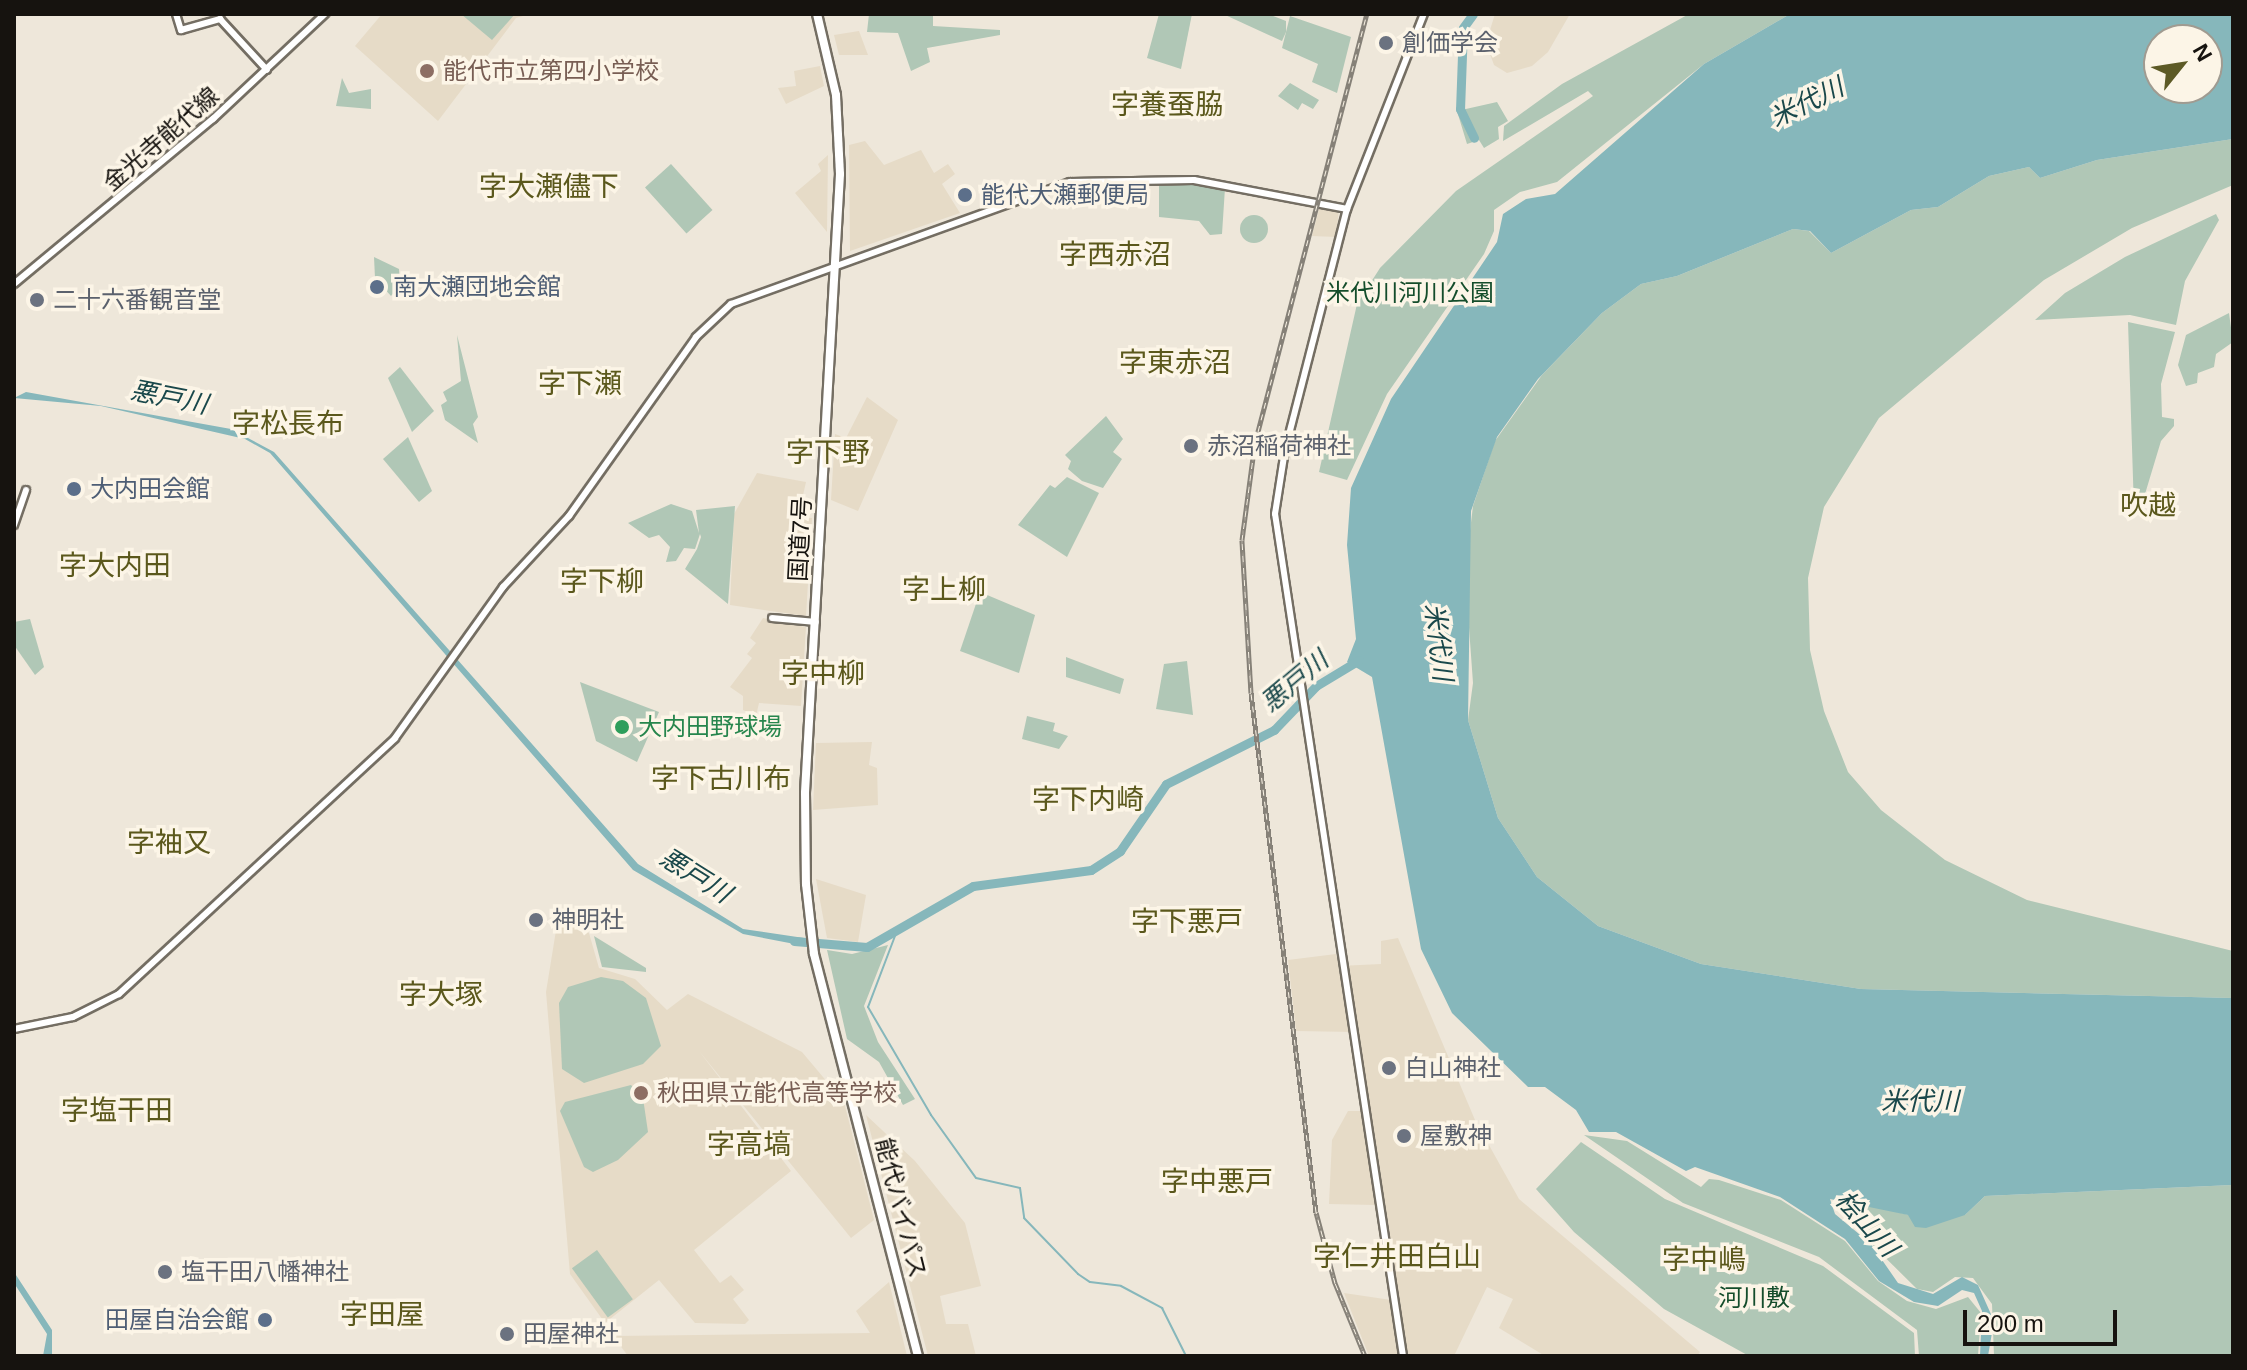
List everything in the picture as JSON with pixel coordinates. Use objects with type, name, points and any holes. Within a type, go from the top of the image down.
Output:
[{"type":"highway","name":"国道7号","points":[[817,14],[838,120],[836,262],[805,813],[815,948],[845,1070]]},
{"type":"highway","name":"能代バイパス","points":[[845,1070],[918,1356]]},
{"type":"street","points":[[176,14],[181,30],[220,19],[267,70]]},
{"type":"street","points":[[310,14],[315,24]]},
{"type":"street","name":"金光寺能代線","points":[[14,284],[267,70],[325,14]]},
{"type":"street","points":[[1403,1356],[1297,675],[1275,514],[1286,444],[1347,209],[1424,14]]},
{"type":"street","points":[[14,1029],[73,1017],[133,983],[395,738],[457,649],[569,516],[710,320],[746,296],[1070,182],[1194,180],[1347,209]]},
{"type":"street","points":[[14,525],[26,490]]},
{"type":"street","points":[[772,618],[816,622]]},
{"type":"shaded area","name":"能代市立第四小学校","points":[[382,14],[530,14],[516,18],[438,121],[355,46]]},
{"type":"shaded area","points":[[1495,14],[1570,14],[1548,52],[1532,66],[1507,73],[1494,65],[1486,43]]},
{"type":"shaded area","points":[[859,31],[868,55],[839,55],[834,35]]},
{"type":"shaded area","points":[[820,66],[824,86],[786,104],[778,88],[796,86],[794,71]]},
{"type":"shaded area","points":[[865,141],[884,165],[921,150],[934,173],[948,164],[955,174],[942,184],[960,213],[850,251],[849,145]]},
{"type":"shaded area","points":[[828,155],[827,232],[795,193],[821,171],[818,164]]},
{"type":"shaded area","points":[[1320,205],[1339,209],[1336,237],[1312,236]]},
{"type":"shaded area","points":[[867,397],[898,420],[858,511],[831,500],[835,434],[846,438]]},
{"type":"shaded area","points":[[757,473],[806,482],[798,517],[812,518],[806,616],[730,605],[734,514]]},
{"type":"shaded area","points":[[763,618],[806,627],[801,706],[759,703],[756,716],[743,710],[743,696],[730,687],[752,658],[747,654],[756,643],[750,638]]},
{"type":"shaded area","points":[[872,742],[869,765],[877,768],[878,805],[813,810],[816,743]]},
{"type":"shaded area","points":[[816,879],[866,895],[858,942],[827,938]]},
{"type":"shaded area","name":"秋田県立能代高等学校","points":[[559,912],[589,933],[599,968],[635,979],[667,1010],[688,994],[802,1052],[844,1102],[874,1220],[851,1238],[699,1051],[791,1171],[694,1250],[720,1283],[731,1275],[744,1290],[733,1299],[749,1320],[745,1324],[695,1323],[659,1280],[605,1323],[570,1274],[546,992]]},
{"type":"shaded area","points":[[1398,938],[1475,1120],[1519,1199],[1700,1352],[1697,1356],[1545,1356],[1499,1328],[1513,1299],[1487,1287],[1454,1356],[1369,1356],[1344,1293],[1391,1300],[1375,1205],[1329,1204],[1332,1140],[1348,1111],[1366,1111],[1354,1032],[1296,1031],[1288,960],[1336,954],[1339,966],[1381,964],[1381,941]]},
{"type":"shaded area","points":[[866,1115],[915,1161],[965,1223],[981,1286],[940,1296],[946,1324],[968,1324],[976,1356],[928,1356]]},
{"type":"shaded area","points":[[889,1282],[907,1356],[628,1356],[613,1336],[870,1333],[856,1311]]},
{"type":"green space","points":[[461,14],[515,14],[492,40]]},
{"type":"green space","points":[[869,14],[933,14],[933,26],[1000,30],[1000,35],[927,48],[930,62],[911,71],[898,33],[867,32]]},
{"type":"green space","points":[[1159,14],[1192,14],[1181,69],[1147,58]]},
{"type":"green space","points":[[1223,14],[1268,14],[1286,21],[1286,32],[1282,41]]},
{"type":"green space","name":"米代川河川公園","points":[[1689,14],[1790,14],[1704,64],[1557,182],[1520,192],[1494,210],[1494,231],[1484,254],[1387,394],[1347,480],[1319,472],[1357,304],[1380,268],[1456,191],[1593,96],[1588,91],[1503,141],[1504,126],[1562,84]]},
{"type":"green space","points":[[1290,16],[1351,37],[1337,93],[1312,82],[1318,64],[1282,48]]},
{"type":"green space","points":[[342,78],[349,93],[371,89],[371,109],[336,106]]},
{"type":"green space","points":[[1290,83],[1319,100],[1313,109],[1302,103],[1298,110],[1278,96]]},
{"type":"green space","points":[[1497,102],[1508,121],[1498,127],[1499,139],[1484,148],[1479,140],[1467,144],[1457,111]]},
{"type":"green space","points":[[2233,139],[2233,185],[2132,228],[2044,280],[1879,418],[1824,507],[1808,578],[1810,650],[1824,711],[1848,772],[1881,810],[1945,860],[2027,900],[2233,951],[2233,998],[1861,989],[1701,964],[1598,926],[1537,877],[1498,818],[1468,720],[1473,683],[1465,572],[1473,506],[1495,441],[1542,375],[1602,313],[1641,284],[1677,276],[1793,229],[1809,231],[1831,253],[1911,210],[1938,207],[1989,176],[2029,167],[2040,178],[2097,160]]},
{"type":"green space","points":[[671,164],[712,210],[686,233],[645,187]]},
{"type":"green space","points":[[1159,180],[1225,188],[1222,234],[1210,235],[1199,221],[1159,217]]},
{"type":"green space","points":[[2216,214],[2219,220],[2185,281],[2176,325],[2130,315],[2035,320],[2065,293],[2125,257]]},
{"type":"green space","points":[[1254,215],[1264,219],[1268,229],[1264,239],[1254,243],[1244,239],[1240,229],[1244,219]]},
{"type":"green space","points":[[374,257],[399,269],[400,285],[391,296],[375,278]]},
{"type":"green space","points":[[2229,313],[2233,342],[2216,354],[2214,367],[2198,373],[2197,383],[2186,386],[2178,365],[2186,335]]},
{"type":"green space","points":[[2128,322],[2175,332],[2161,384],[2162,417],[2174,419],[2174,426],[2161,441],[2142,504],[2134,510]]},
{"type":"green space","points":[[457,335],[478,417],[473,424],[478,443],[445,420],[441,405],[447,401],[443,392],[461,381]]},
{"type":"green space","points":[[400,367],[434,411],[412,432],[388,378]]},
{"type":"green space","points":[[1106,416],[1123,439],[1113,452],[1122,459],[1103,488],[1082,481],[1068,469],[1071,461],[1065,455]]},
{"type":"green space","points":[[408,437],[432,491],[419,502],[383,459]]},
{"type":"green space","points":[[1067,477],[1099,493],[1067,557],[1018,525],[1050,485],[1055,488]]},
{"type":"green space","points":[[671,504],[692,511],[699,533],[696,510],[735,506],[728,604],[685,569],[697,549],[700,534],[695,549],[684,548],[676,561],[666,562],[670,547],[659,535],[649,538],[628,523]]},
{"type":"green space","points":[[980,592],[1035,615],[1019,673],[960,651]]},
{"type":"green space","points":[[30,619],[44,667],[35,675],[14,645],[14,622]]},
{"type":"green space","points":[[1066,657],[1124,679],[1120,694],[1066,677]]},
{"type":"green space","points":[[1187,661],[1193,715],[1156,709],[1164,664]]},
{"type":"green space","name":"大内田野球場","points":[[580,682],[659,712],[637,762],[596,741]]},
{"type":"green space","points":[[1027,716],[1055,723],[1053,731],[1068,736],[1059,749],[1022,739]]},
{"type":"green space","points":[[594,936],[646,968],[646,972],[602,967]]},
{"type":"green space","points":[[888,945],[864,1006],[878,1042],[915,1099],[903,1105],[879,1062],[847,1039],[827,950],[852,954]]},
{"type":"green space","points":[[601,977],[623,981],[646,998],[661,1046],[643,1064],[584,1083],[562,1069],[559,1003],[568,987]]},
{"type":"green space","points":[[631,1085],[643,1098],[648,1132],[618,1160],[593,1172],[584,1167],[560,1111],[565,1102]]},
{"type":"green space","points":[[1584,1135],[1627,1141],[1701,1187],[1709,1179],[1719,1180],[1781,1200],[1845,1241],[1878,1281],[1907,1301],[1936,1309],[1968,1297],[1981,1313],[1978,1356],[1919,1356],[1917,1330],[1819,1257],[1683,1203]]},
{"type":"green space","name":"河川敷","points":[[1581,1142],[1665,1199],[1823,1266],[1914,1333],[1915,1356],[1749,1356],[1664,1309],[1574,1232],[1536,1189]]},
{"type":"green space","points":[[2233,1185],[2233,1356],[1994,1356],[1992,1304],[1973,1278],[1955,1277],[1933,1292],[1917,1289],[1831,1204],[1849,1200],[1909,1215],[1965,1215],[1985,1196]]},
{"type":"green space","points":[[597,1250],[633,1299],[608,1318],[572,1268]]},
{"type":"water","name":"米代川","points":[[1790,14],[2233,14],[2233,139],[2097,160],[2040,178],[2029,167],[1989,176],[1938,207],[1911,210],[1831,253],[1810,231],[1793,229],[1677,276],[1641,284],[1602,313],[1538,379],[1497,437],[1471,511],[1468,720],[1498,818],[1537,877],[1598,926],[1701,964],[1861,989],[2233,998],[2233,1185],[1985,1196],[1965,1215],[1926,1228],[1915,1227],[1908,1215],[1830,1199],[1835,1214],[1871,1244],[1898,1283],[1933,1294],[1962,1277],[1978,1285],[1994,1321],[1988,1356],[1980,1356],[1982,1311],[1974,1293],[1962,1290],[1938,1306],[1914,1302],[1879,1281],[1845,1239],[1780,1197],[1695,1167],[1686,1171],[1616,1132],[1589,1132],[1576,1110],[1545,1087],[1528,1087],[1452,1013],[1421,949],[1372,677],[1347,662],[1356,639],[1347,545],[1351,488],[1391,399],[1497,242],[1503,214],[1526,199],[1555,194],[1704,64]]},
{"type":"water","points":[[26,392],[231,429],[274,452],[638,864],[743,929],[804,938],[805,946],[743,934],[633,870],[270,453],[245,439],[101,406],[14,398]]},
{"type":"water","points":[[14,1272],[52,1330],[52,1356],[43,1356],[47,1334],[14,1283]]},
{"type":"waterway","points":[[1473,14],[1463,28],[1460,109],[1474,138]]},
{"type":"waterway","name":"悪戸川","points":[[794,941],[867,947],[973,886],[1091,870],[1120,851],[1166,784],[1274,730],[1316,686],[1359,660]]},
{"type":"waterway","points":[[895,936],[868,1007],[931,1115],[976,1178],[1020,1188],[1024,1218],[1078,1274],[1090,1282],[1121,1286],[1162,1308],[1186,1356]]},
{"type":"railway","points":[[1365,1356],[1335,1283],[1316,1212],[1251,693],[1242,540],[1255,443],[1367,14]]},
{"type":"place","name":"創価学会","points":[[1386,43]]},
{"type":"place","name":"能代市立第四小学校","points":[[427,71]]},
{"type":"place","name":"能代大瀬郵便局","points":[[965,195]]},
{"type":"place","name":"南大瀬団地会館","points":[[377,287]]},
{"type":"place","name":"二十六番観音堂","points":[[37,300]]},
{"type":"place","name":"赤沼稲荷神社","points":[[1191,446]]},
{"type":"place","name":"大内田会館","points":[[74,489]]},
{"type":"place","name":"大内田野球場","points":[[622,727]]},
{"type":"place","name":"神明社","points":[[536,920]]},
{"type":"place","name":"白山神社","points":[[1389,1068]]},
{"type":"place","name":"秋田県立能代高等学校","points":[[641,1093]]},
{"type":"place","name":"屋敷神","points":[[1404,1136]]},
{"type":"place","name":"塩干田八幡神社","points":[[165,1272]]},
{"type":"place","name":"田屋自治会館","points":[[265,1320]]},
{"type":"place","name":"田屋神社","points":[[507,1334]]},
{"type":"district","name":"字養蚕脇","points":[[1167,105]]},
{"type":"district","name":"字大瀬儘下","points":[[549,187]]},
{"type":"district","name":"字西赤沼","points":[[1115,255]]},
{"type":"district","name":"字東赤沼","points":[[1175,363]]},
{"type":"district","name":"字下瀬","points":[[580,384]]},
{"type":"district","name":"字松長布","points":[[288,424]]},
{"type":"district","name":"字下野","points":[[828,453]]},
{"type":"district","name":"吹越","points":[[2148,506]]},
{"type":"district","name":"字大内田","points":[[115,566]]},
{"type":"district","name":"字下柳","points":[[602,582]]},
{"type":"district","name":"字上柳","points":[[944,590]]},
{"type":"district","name":"字中柳","points":[[823,674]]},
{"type":"district","name":"字下古川布","points":[[721,779]]},
{"type":"district","name":"字下内崎","points":[[1088,800]]},
{"type":"district","name":"字袖又","points":[[169,843]]},
{"type":"district","name":"字下悪戸","points":[[1187,922]]},
{"type":"district","name":"字大塚","points":[[441,995]]},
{"type":"district","name":"字塩干田","points":[[117,1111]]},
{"type":"district","name":"字高塙","points":[[749,1145]]},
{"type":"district","name":"字中悪戸","points":[[1217,1182]]},
{"type":"district","name":"字仁井田白山","points":[[1397,1257]]},
{"type":"district","name":"字中嶋","points":[[1704,1260]]},
{"type":"district","name":"字田屋","points":[[382,1315]]},
{"type":"water label","name":"桧山川","points":[[1866,1224]]}]
